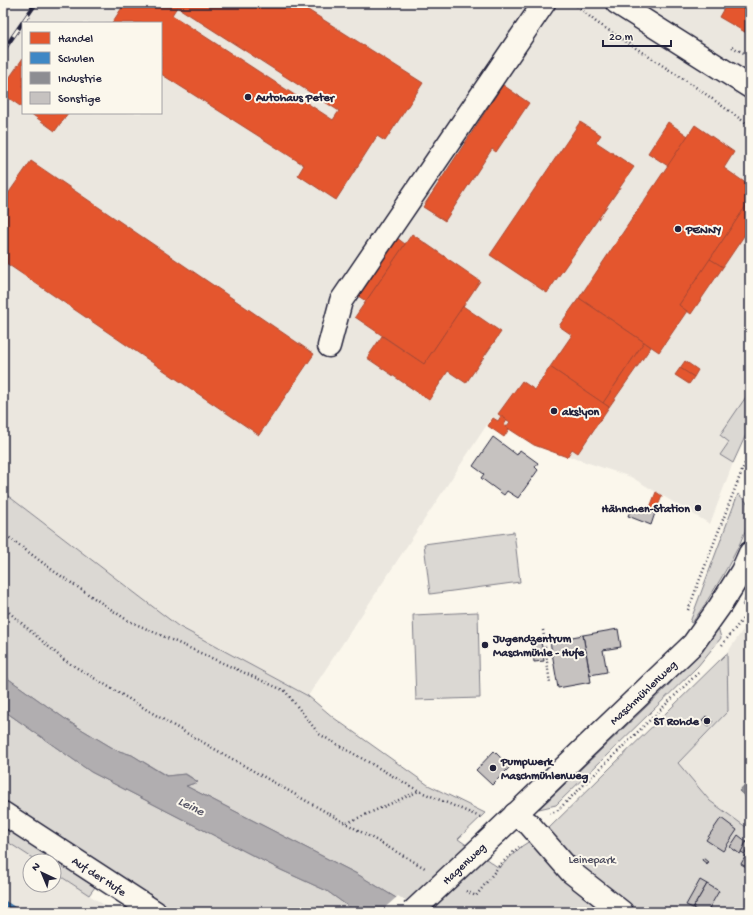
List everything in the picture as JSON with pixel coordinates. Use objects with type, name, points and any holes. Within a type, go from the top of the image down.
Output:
[{"type":"street","points":[[329,346],[341,301],[544,3]]},
{"type":"street","points":[[617,3],[747,87]]},
{"type":"street","name":"Maschmühlenweg","points":[[515,814],[693,644],[720,606],[742,571],[750,553]]},
{"type":"street","name":"Auf der Hufe","points":[[3,813],[155,912]]},
{"type":"street","points":[[515,814],[529,824],[571,872],[622,912]]},
{"type":"street","name":"Hagenweg","points":[[412,912],[515,814]]},
{"type":"path","points":[[574,3],[596,22],[700,90],[750,126]]},
{"type":"path","points":[[727,45],[750,56]]},
{"type":"path","points":[[688,611],[750,450]]},
{"type":"path","points":[[3,533],[56,572],[127,620],[285,691],[319,734],[419,791],[487,820],[515,814]]},
{"type":"path","points":[[3,607],[64,660],[174,726],[428,869]]},
{"type":"path","points":[[543,630],[550,684]]},
{"type":"path","points":[[346,823],[419,791]]},
{"type":"path","points":[[462,889],[476,896],[499,866],[514,851]]},
{"type":"shaded area","points":[[3,3],[750,3],[750,426],[733,463],[710,524],[631,477],[534,445],[492,417],[308,696],[178,626],[3,492]]},
{"type":"shaded area","points":[[745,627],[750,667],[750,830],[710,801],[678,763],[728,711],[727,653]]},
{"type":"shaded area","points":[[3,839],[25,853],[22,853],[22,893],[62,893],[62,877],[115,912],[3,912]]},
{"type":"green space","points":[[750,391],[750,426],[733,463],[720,455],[729,442],[720,435]]},
{"type":"green space","name":"Leinepark","points":[[3,492],[178,626],[308,696],[334,718],[428,785],[485,813],[458,839],[499,868],[522,846],[546,831],[727,653],[728,711],[678,763],[710,801],[750,830],[750,912],[419,912],[357,874],[186,786],[198,782],[186,774],[167,776],[132,755],[116,750],[71,723],[3,675]]},
{"type":"green space","points":[[738,494],[750,508],[749,519],[728,567],[692,623],[690,622]]},
{"type":"green space","points":[[514,532],[520,582],[430,594],[424,544]]},
{"type":"green space","points":[[750,590],[750,600],[745,607],[742,605]]},
{"type":"green space","points":[[478,612],[480,698],[416,700],[413,615]]},
{"type":"green space","points":[[750,621],[750,667],[745,627]]},
{"type":"green space","points":[[718,627],[721,638],[698,666],[556,805],[539,809],[667,687]]},
{"type":"green space","points":[[3,710],[91,772],[281,870],[327,891],[356,912],[161,912],[3,808]]},
{"type":"green space","points":[[3,826],[44,853],[25,853],[3,839]]},
{"type":"green space","points":[[62,865],[95,887],[89,895],[62,877]]},
{"type":"water","name":"Leine","points":[[3,675],[71,723],[116,750],[132,755],[166,776],[185,774],[198,782],[186,786],[357,874],[419,912],[356,912],[327,891],[281,870],[91,772],[3,710]]},
{"type":"pier","points":[[398,896],[420,910],[421,912],[380,912]]},
{"type":"building: Handel","name":"Autohaus Peter","points":[[125,3],[297,3],[423,83],[385,141],[377,136],[336,200],[298,175],[304,165],[162,75],[162,22],[113,22]],"holes":[[[177,7],[339,111],[333,120],[172,15]]]},
{"type":"building: Handel","points":[[727,3],[750,3],[750,35],[719,17]]},
{"type":"building: Handel","points":[[22,59],[22,107],[3,94],[3,87]]},
{"type":"building: Handel","points":[[503,85],[529,103],[496,152],[492,149],[445,221],[423,207]]},
{"type":"building: Handel","points":[[31,114],[67,114],[55,131]]},
{"type":"building: Handel","points":[[580,122],[601,135],[596,142],[634,167],[547,293],[490,255]]},
{"type":"building: Handel","points":[[668,122],[688,136],[668,166],[648,153]]},
{"type":"building: Handel","name":"PENNY","points":[[695,125],[734,152],[724,168],[750,186],[750,200],[679,305],[687,311],[659,352],[579,298]]},
{"type":"building: Handel","points":[[31,161],[314,354],[259,435],[3,261],[3,201]]},
{"type":"building: Handel","points":[[750,200],[750,227],[723,267],[710,259]]},
{"type":"building: Handel","points":[[412,234],[480,281],[424,364],[355,317]]},
{"type":"building: Handel","points":[[397,238],[405,244],[366,301],[358,296]]},
{"type":"building: Handel","points":[[710,259],[723,267],[691,314],[679,305]]},
{"type":"building: Handel","points":[[579,298],[644,342],[603,403],[550,367],[572,335],[559,326]]},
{"type":"building: Handel","points":[[463,306],[501,332],[466,383],[448,371],[429,400],[367,358],[382,336],[424,364]]},
{"type":"building: Handel","points":[[644,342],[651,347],[609,407],[603,403]]},
{"type":"building: Handel","points":[[685,361],[698,370],[694,377],[680,368]]},
{"type":"building: Handel","name":"aks!yon","points":[[550,367],[609,407],[578,453],[572,449],[567,457],[534,445],[506,427],[510,422],[498,414],[522,381],[535,390]]},
{"type":"building: Handel","points":[[680,368],[694,377],[689,384],[675,375]]},
{"type":"building: Handel","points":[[501,416],[507,420],[504,425],[509,429],[504,437],[488,426],[493,418],[498,421]]},
{"type":"building: Handel","points":[[656,492],[662,496],[655,513],[649,510]]},
{"type":"building: Schulen","points":[[3,900],[22,912],[3,912]]},
{"type":"building: Industrie","points":[[750,779],[750,801],[739,791]]},
{"type":"building: Sonstige","points":[[493,437],[517,455],[520,450],[538,463],[535,467],[538,470],[518,498],[507,491],[504,495],[481,478],[484,474],[473,466]]},
{"type":"building: Sonstige","points":[[633,504],[655,513],[651,525],[628,516]]},
{"type":"building: Sonstige","points":[[618,629],[621,647],[603,650],[607,672],[590,675],[583,635]]},
{"type":"building: Sonstige","points":[[583,635],[591,682],[558,688],[550,641]]},
{"type":"building: Sonstige","points":[[541,641],[544,661],[534,662],[532,642]]},
{"type":"building: Sonstige","name":"ST Rohde","points":[[706,716],[713,722],[709,726],[702,720]]},
{"type":"building: Sonstige","name":"Pumpwerk Maschmühlenweg","points":[[494,751],[510,767],[492,785],[476,770]]},
{"type":"building: Sonstige","points":[[721,818],[737,830],[723,851],[706,840]]},
{"type":"building: Sonstige","points":[[738,835],[747,842],[740,854],[730,847]]},
{"type":"building: Sonstige","points":[[746,842],[750,844],[745,854],[741,852]]},
{"type":"building: Sonstige","points":[[746,855],[750,857],[750,869],[741,864]]},
{"type":"building: Sonstige","points":[[703,858],[708,862],[707,864],[702,860]]},
{"type":"building: Sonstige","points":[[700,880],[707,884],[693,908],[686,905]]},
{"type":"building: Sonstige","points":[[707,884],[719,891],[707,912],[699,912],[693,908]]},
{"type":"railway","points":[[23,22],[36,3]]},
{"type":"railway","points":[[3,51],[22,23]]},
{"type":"place","name":"Autohaus Peter","points":[[248,97]]},
{"type":"place","name":"PENNY","points":[[678,229]]},
{"type":"place","name":"aks!yon","points":[[554,411]]},
{"type":"place","name":"Hähnchen-Station","points":[[698,508]]},
{"type":"place","name":"Jugendzentrum Maschmühle - Hufe","points":[[485,645]]},
{"type":"place","name":"ST Rohde","points":[[707,721]]},
{"type":"place","name":"Pumpwerk Maschmühlenweg","points":[[493,768]]}]
